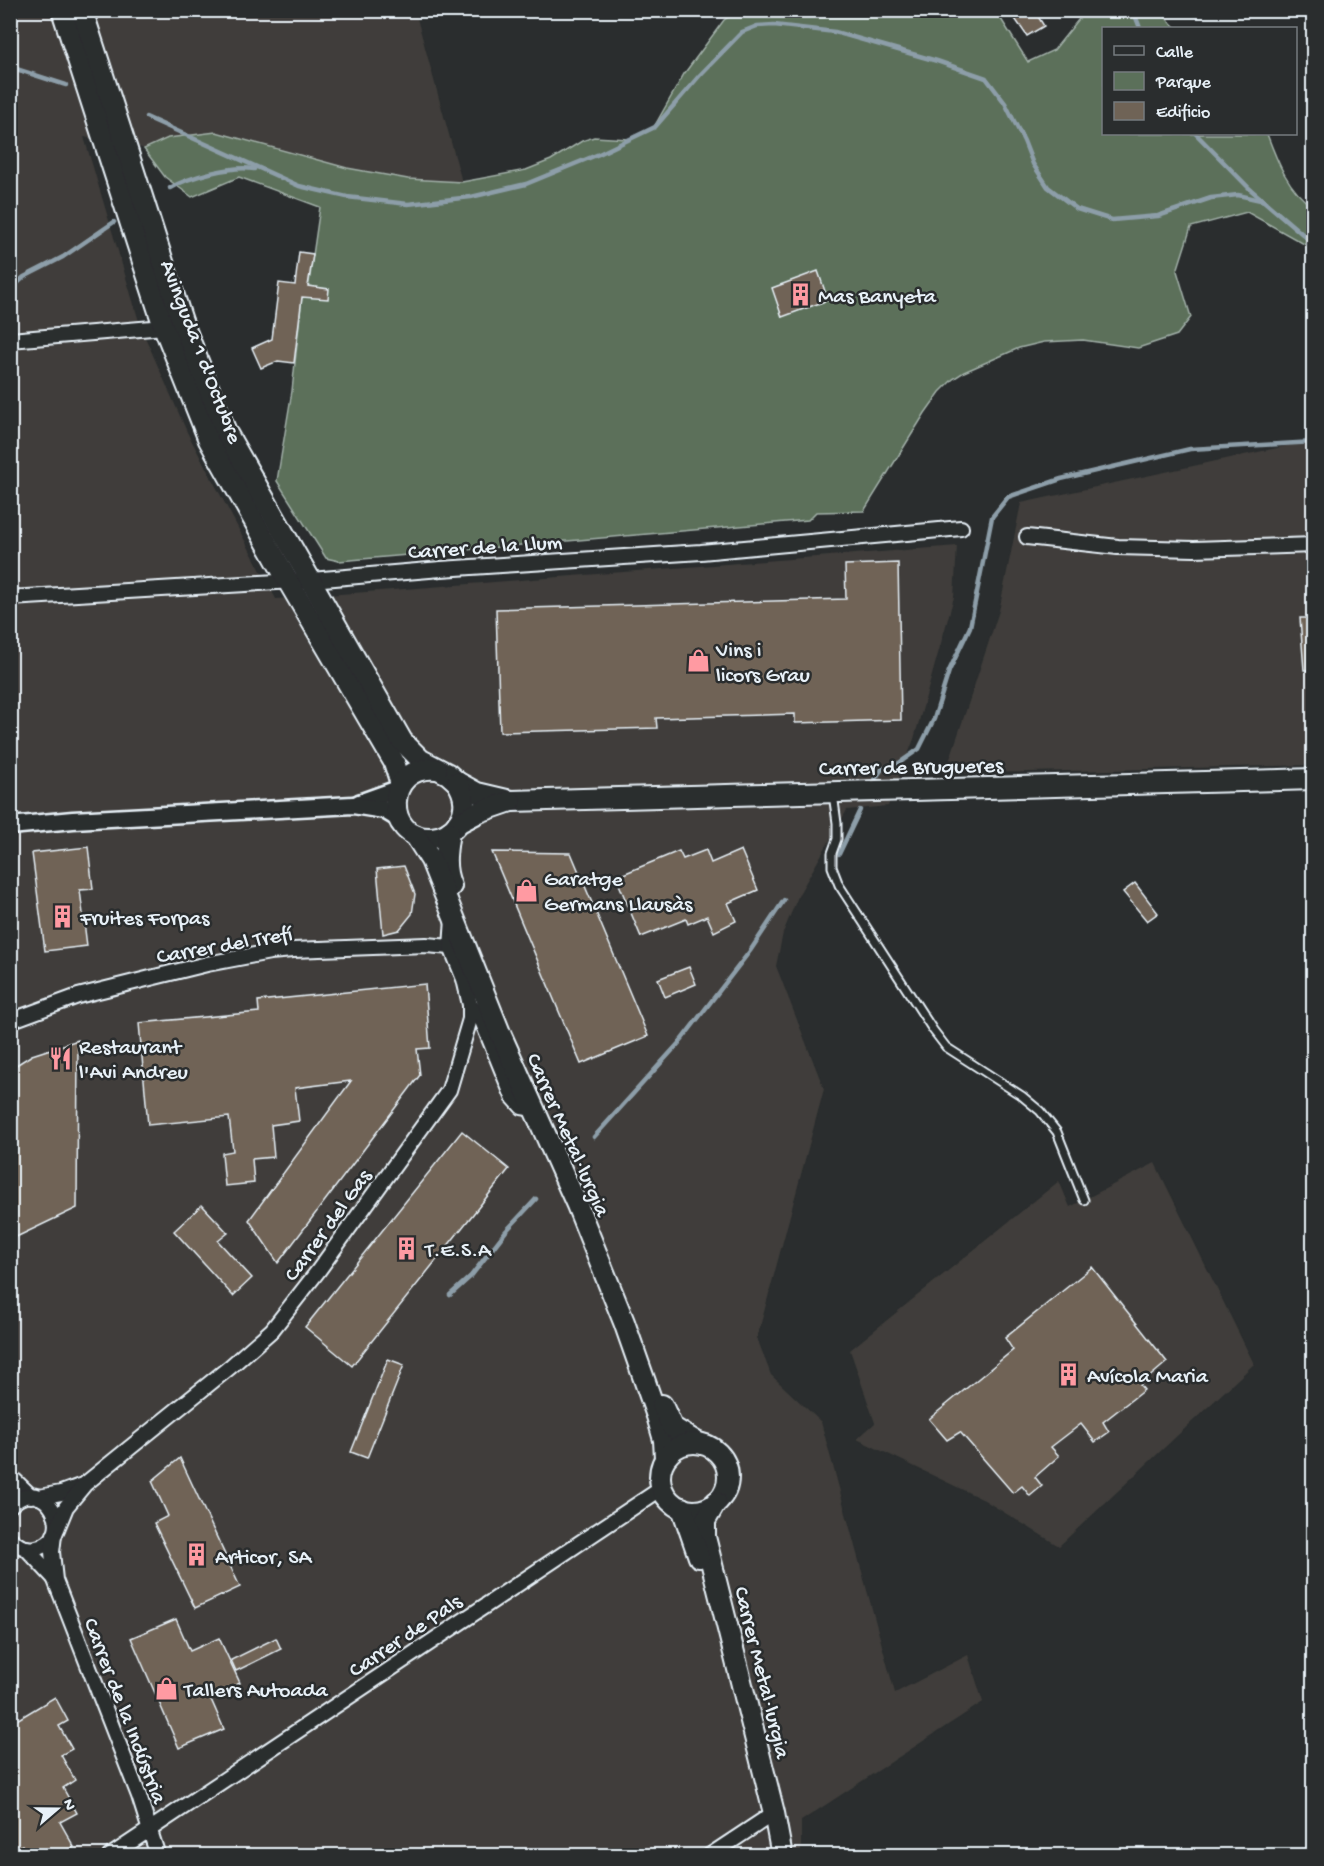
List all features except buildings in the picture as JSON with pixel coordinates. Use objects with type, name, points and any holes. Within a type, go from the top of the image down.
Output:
[{"type":"main road","name":"Avinguda 1 d'Octubre","points":[[62,10],[104,139],[173,324],[226,432],[310,580],[393,745]]},
{"type":"main road","name":"Avinguda 1 d'Octubre","points":[[82,10],[126,146],[173,324],[209,440],[288,581],[393,745]]},
{"type":"main road","points":[[400,786],[394,762],[393,745],[412,753],[477,793],[511,801]]},
{"type":"main road","points":[[436,769],[417,771],[400,786],[395,801],[399,819],[405,828],[415,835],[436,838],[479,812],[511,801]]},
{"type":"main road","name":"Carrer de Brugueres","points":[[511,801],[1314,779]]},
{"type":"main road","points":[[454,828],[465,806],[463,793],[457,782]]},
{"type":"main road","name":"Carrer Metal·lurgia","points":[[454,828],[445,861],[446,874],[565,1152],[626,1302],[662,1406],[672,1426],[698,1443]]},
{"type":"main road","name":"Carrer Metal·lurgia","points":[[415,835],[431,860],[500,1033],[577,1205],[624,1322],[657,1416],[664,1440],[665,1458]]},
{"type":"main road","points":[[698,1443],[715,1450],[726,1467],[726,1486],[716,1502],[700,1510],[682,1508],[669,1500],[662,1488],[660,1472],[665,1458],[681,1445],[698,1443]]},
{"type":"main road","name":"Carrer Metal·lurgia","points":[[716,1502],[705,1521],[705,1537],[769,1816],[771,1856]]},
{"type":"main road","name":"Carrer Metal·lurgia","points":[[682,1508],[701,1563],[769,1816],[782,1856]]},
{"type":"street","points":[[10,340],[173,324]]},
{"type":"street","name":"Carrer de la Llum","points":[[10,598],[310,580],[701,552],[961,528]]},
{"type":"street","points":[[1027,537],[1118,547],[1194,549],[1314,545]]},
{"type":"street","points":[[353,805],[400,786]]},
{"type":"street","points":[[10,826],[353,805],[384,810],[399,819]]},
{"type":"street","name":"Carrer del Gas","points":[[55,1532],[66,1507],[85,1484],[257,1345],[285,1313],[448,1090],[470,1019],[470,1005],[464,979],[451,947],[453,917]]},
{"type":"street","name":"Carrer del Trefí","points":[[10,1021],[78,996],[252,955],[292,950],[426,945],[451,947]]},
{"type":"street","points":[[470,1005],[480,1016],[513,1097],[522,1107],[534,1109]]},
{"type":"street","points":[[10,1476],[35,1496],[50,1504],[57,1516],[55,1532],[45,1545],[33,1548],[16,1544]]},
{"type":"street","name":"Carrer del Gas","points":[[10,1506],[18,1499],[70,1491],[85,1484]]},
{"type":"street","name":"Carrer de Pals","points":[[110,1856],[662,1488]]},
{"type":"street","name":"Carrer de la Indústria","points":[[55,1532],[52,1552],[55,1580],[139,1796],[158,1856]]},
{"type":"street","name":"Carrer de la Indústria","points":[[16,1544],[55,1580]]},
{"type":"street","points":[[709,1856],[769,1816]]},
{"type":"lane","points":[[832,791],[837,823],[837,839],[832,853],[832,867],[839,885],[946,1047],[1022,1096],[1040,1111],[1057,1132],[1084,1200]]},
{"type":"shaded area","points":[[11,11],[415,11],[462,182],[300,178],[84,137],[141,328],[188,434],[276,599],[957,546],[954,597],[914,739],[888,806],[847,810],[799,894],[783,933],[776,966],[824,1089],[757,1338],[771,1375],[821,1422],[895,1693],[968,1655],[983,1702],[801,1821],[801,1855],[11,1856]]},
{"type":"shaded area","points":[[1300,443],[1313,445],[1313,765],[945,774],[999,611],[1021,503]]},
{"type":"shaded area","points":[[1155,1163],[1254,1364],[1059,1546],[984,1500],[857,1439],[875,1423],[850,1350],[1059,1181],[1070,1207]]},
{"type":"green space","points":[[737,11],[996,11],[1028,62],[1054,50],[1083,14],[1081,11],[1159,11],[1175,27],[1102,27],[1102,135],[1267,135],[1290,184],[1313,207],[1313,249],[1247,212],[1191,227],[1177,271],[1191,317],[1177,335],[1138,348],[1083,340],[1044,342],[1019,348],[964,372],[940,392],[864,511],[816,512],[808,520],[339,561],[326,558],[277,481],[292,391],[302,297],[307,297],[320,207],[239,177],[192,197],[165,177],[144,149],[168,138],[216,132],[347,168],[408,179],[462,182],[526,170],[551,160],[582,141],[594,137],[629,139],[654,127],[684,74],[724,20]]},
{"type":"waterway","points":[[1133,10],[1140,27]]},
{"type":"waterway","points":[[146,117],[299,186],[347,197],[408,204],[471,197],[526,184],[599,154],[655,127],[700,75],[742,32],[757,26],[774,25],[835,32],[937,61],[986,78],[1005,103],[1033,164],[1048,187],[1077,209],[1112,220],[1158,216],[1211,198],[1238,195],[1265,201]]},
{"type":"waterway","points":[[10,67],[66,85]]},
{"type":"waterway","points":[[1197,135],[1250,189],[1314,244]]},
{"type":"waterway","points":[[170,188],[211,173],[234,169],[254,169]]},
{"type":"waterway","points":[[10,290],[24,277],[63,257],[114,222]]},
{"type":"waterway","points":[[875,779],[882,769],[899,763],[919,749],[934,719],[949,671],[970,627],[992,517],[1008,497],[1061,479],[1190,449],[1314,442]]},
{"type":"waterway","points":[[839,854],[860,810]]},
{"type":"waterway","points":[[594,1137],[679,1043],[750,951],[784,900]]},
{"type":"waterway","points":[[450,1295],[471,1276],[506,1231],[536,1199]]},
{"type":"place","name":"Mas Banyeta","points":[[800,294]]},
{"type":"place","name":"Vins i licors Grau","points":[[698,661]]},
{"type":"place","name":"Garatge Germans Llausàs","points":[[526,890]]},
{"type":"place","name":"Fruites Forpas","points":[[62,916]]},
{"type":"place","name":"Restaurant l'Avi Andreu","points":[[61,1058]]},
{"type":"place","name":"T.E.S.A","points":[[407,1248]]},
{"type":"place","name":"Avícola Maria","points":[[1069,1374]]},
{"type":"place","name":"Articor, SA","points":[[197,1555]]},
{"type":"place","name":"Tallers Autoada","points":[[166,1688]]}]
